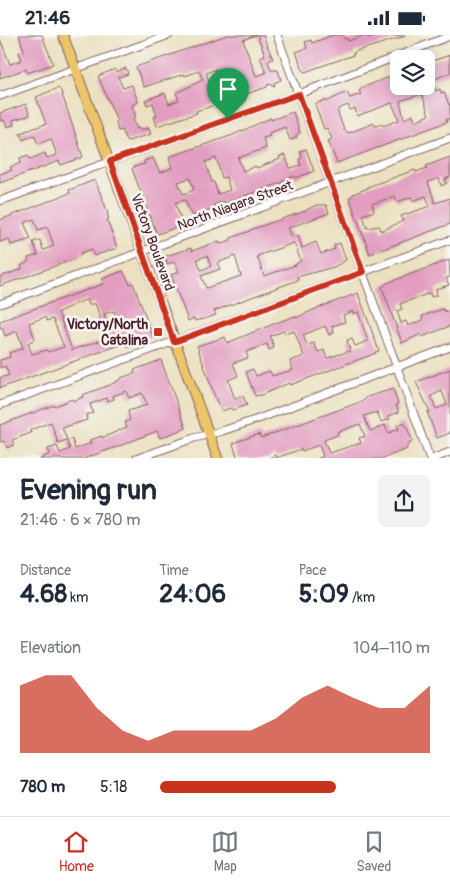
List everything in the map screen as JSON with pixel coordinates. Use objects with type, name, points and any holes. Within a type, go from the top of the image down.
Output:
[{"type":"main road","name":"Victory Boulevard","points":[[63,35],[218,458]]},
{"type":"street","points":[[0,96],[169,35]]},
{"type":"street","points":[[278,35],[431,458]]},
{"type":"street","points":[[0,201],[299,94],[450,36]]},
{"type":"street","name":"North Niagara Street","points":[[0,304],[450,139]]},
{"type":"street","points":[[0,405],[450,240]]},
{"type":"street","points":[[139,458],[397,368],[450,347]]},
{"type":"street","points":[[434,458],[450,452]]},
{"type":"building","points":[[19,35],[42,35],[53,64],[27,73],[26,69],[0,78],[0,39],[10,64],[22,60],[19,52],[24,51]]},
{"type":"building","points":[[227,35],[256,35],[243,40],[256,76],[266,73],[260,57],[265,55],[257,35],[263,35],[273,59],[268,61],[271,70],[278,70],[281,80],[274,83],[275,86],[268,84],[267,87],[157,126],[154,117],[157,116],[153,103],[147,105],[145,100],[165,93],[169,104],[179,100],[176,93],[203,80],[199,71],[144,87],[136,67]],"holes":[[[216,69],[219,80],[210,83],[206,73]]]},
{"type":"building","points":[[333,35],[342,35],[348,41],[365,35],[368,38],[376,35],[406,36],[357,51],[353,53],[354,55],[305,72],[303,71],[296,52],[307,48],[305,42],[311,40],[312,43]]},
{"type":"building","points":[[450,55],[450,73],[435,79],[435,60]]},
{"type":"building","points":[[126,68],[128,74],[118,77],[123,88],[132,85],[138,102],[132,105],[135,114],[133,119],[137,129],[148,128],[151,134],[128,141],[122,130],[118,131],[117,121],[98,76],[115,69],[116,72]]},
{"type":"building","points":[[390,77],[390,95],[419,95],[400,101],[404,119],[413,115],[415,121],[429,115],[422,95],[435,95],[435,88],[436,91],[440,89],[441,93],[444,92],[450,104],[450,118],[446,120],[447,122],[337,163],[328,141],[332,139],[327,128],[324,129],[315,104],[325,100],[326,102],[347,92],[350,98],[361,94],[359,91],[364,87]],"holes":[[[392,103],[399,120],[383,126],[382,124],[375,126],[374,123],[349,133],[344,130],[338,109],[348,105],[350,110],[355,108],[357,116]]]},
{"type":"building","points":[[58,88],[61,91],[83,157],[61,165],[59,161],[0,183],[0,174],[12,170],[10,167],[21,163],[20,158],[28,155],[30,159],[45,153],[47,158],[57,155],[51,139],[38,144],[34,135],[23,140],[20,133],[46,124],[36,97]]},
{"type":"building","points":[[26,104],[30,115],[13,120],[14,125],[7,127],[4,120],[0,121],[0,113]]},
{"type":"building","points":[[293,112],[300,133],[296,135],[297,137],[290,140],[285,127],[269,133],[270,136],[263,138],[266,148],[238,158],[243,171],[256,166],[257,168],[280,159],[279,157],[285,155],[290,168],[301,165],[299,159],[302,158],[300,151],[306,149],[314,171],[296,178],[294,176],[283,182],[225,203],[224,201],[214,205],[215,208],[195,215],[191,215],[185,200],[175,203],[183,225],[158,234],[156,232],[132,169],[134,167],[145,164],[144,161],[153,158],[160,173],[172,168],[169,157],[233,135],[271,118],[271,120]],"holes":[[[216,158],[222,178],[226,177],[230,190],[218,194],[205,162]],[[190,178],[194,190],[183,194],[178,182]]]},
{"type":"building","points":[[450,157],[450,177],[445,179],[447,183],[441,186],[439,178],[428,182],[435,203],[450,198],[450,224],[370,254],[349,197],[367,187],[415,170],[416,172],[427,168],[426,166]],"holes":[[[395,196],[397,202],[411,197],[413,201],[426,196],[430,206],[401,216],[403,221],[381,231],[379,226],[367,228],[363,215],[374,211],[372,204]]]},
{"type":"building","points":[[95,180],[108,213],[109,219],[107,220],[117,248],[94,256],[92,249],[81,253],[77,258],[0,286],[0,277],[22,269],[21,266],[29,261],[28,258],[38,255],[33,242],[40,240],[43,250],[54,246],[47,227],[38,230],[34,219],[24,223],[31,239],[11,245],[9,239],[0,242],[0,220],[70,193],[69,190]]},
{"type":"building","points":[[316,205],[326,205],[329,213],[288,228],[292,237],[298,235],[302,248],[316,242],[321,254],[335,249],[334,245],[340,243],[346,260],[334,267],[297,277],[298,280],[214,311],[216,315],[201,320],[195,321],[194,318],[188,321],[171,275],[179,272],[175,262],[167,264],[165,256],[191,248],[192,251],[219,241],[220,244],[250,230],[305,211]],"holes":[[[294,243],[301,261],[296,265],[264,276],[257,256]],[[207,256],[211,266],[201,270],[197,259]],[[235,256],[241,276],[206,288],[201,276],[220,269],[217,263]]]},
{"type":"building","points":[[449,260],[450,277],[446,278],[449,285],[436,289],[437,295],[431,297],[430,293],[400,304],[402,309],[397,311],[401,323],[406,321],[408,326],[423,320],[422,316],[443,309],[446,312],[450,311],[450,326],[422,337],[421,334],[402,343],[382,287],[387,283]]},
{"type":"building","points":[[123,271],[130,284],[133,283],[153,337],[127,347],[125,343],[0,388],[0,378],[9,375],[5,366],[0,368],[0,360],[10,357],[9,353],[23,348],[17,331],[5,336],[2,327],[0,328],[0,321],[103,284],[102,279]],"holes":[[[87,299],[89,305],[95,303],[101,320],[99,321],[101,328],[104,327],[108,338],[72,350],[58,312]],[[114,311],[118,321],[108,324],[104,314]],[[45,317],[47,321],[53,319],[64,347],[32,354],[28,343],[35,339],[29,323]]]},
{"type":"building","points":[[358,293],[379,351],[290,385],[289,383],[255,396],[246,372],[253,369],[256,376],[270,371],[272,376],[293,370],[290,361],[304,356],[294,331],[285,334],[284,331],[270,336],[274,348],[269,350],[267,344],[246,352],[248,358],[233,363],[238,376],[228,380],[235,399],[243,396],[247,405],[233,410],[230,408],[222,411],[216,400],[197,346],[225,337],[227,343]],"holes":[[[353,311],[353,314],[358,312],[368,341],[355,346],[352,339],[347,340],[350,351],[327,358],[324,350],[318,352],[314,343],[307,345],[303,335],[325,326],[329,335],[334,333],[332,326],[345,322],[343,315]]]},
{"type":"building","points":[[161,360],[186,428],[160,438],[157,431],[86,458],[42,458],[50,454],[48,449],[57,446],[60,453],[70,449],[67,441],[72,439],[75,449],[91,443],[90,440],[102,436],[102,438],[127,427],[125,422],[130,420],[128,411],[147,405],[142,393],[129,398],[126,391],[113,396],[114,399],[108,401],[107,398],[90,404],[93,413],[86,415],[87,420],[62,428],[67,440],[58,443],[51,422],[30,430],[31,433],[12,440],[14,445],[7,448],[4,441],[0,442],[0,425],[54,405],[83,397],[82,395],[135,373],[134,370]]},
{"type":"building","points":[[450,369],[450,433],[437,438],[427,412],[430,412],[416,382]],"holes":[[[442,391],[447,405],[436,409],[431,396]]]},
{"type":"building","points":[[393,389],[399,412],[388,416],[390,419],[381,422],[377,412],[364,416],[370,431],[385,425],[388,433],[399,429],[397,425],[404,422],[413,441],[407,445],[407,449],[384,458],[319,458],[323,456],[319,445],[276,458],[275,455],[268,458],[238,458],[233,444],[236,442],[259,434],[261,438],[363,401],[367,397]],"holes":[[[360,424],[365,436],[359,438],[361,443],[329,453],[324,440],[338,435],[337,432]]]},
{"type":"place","name":"Victory/North Catalina","points":[[158,332]]},
{"type":"route","points":[[299,94],[363,272],[174,342],[110,161],[228,119],[299,94]]}]
